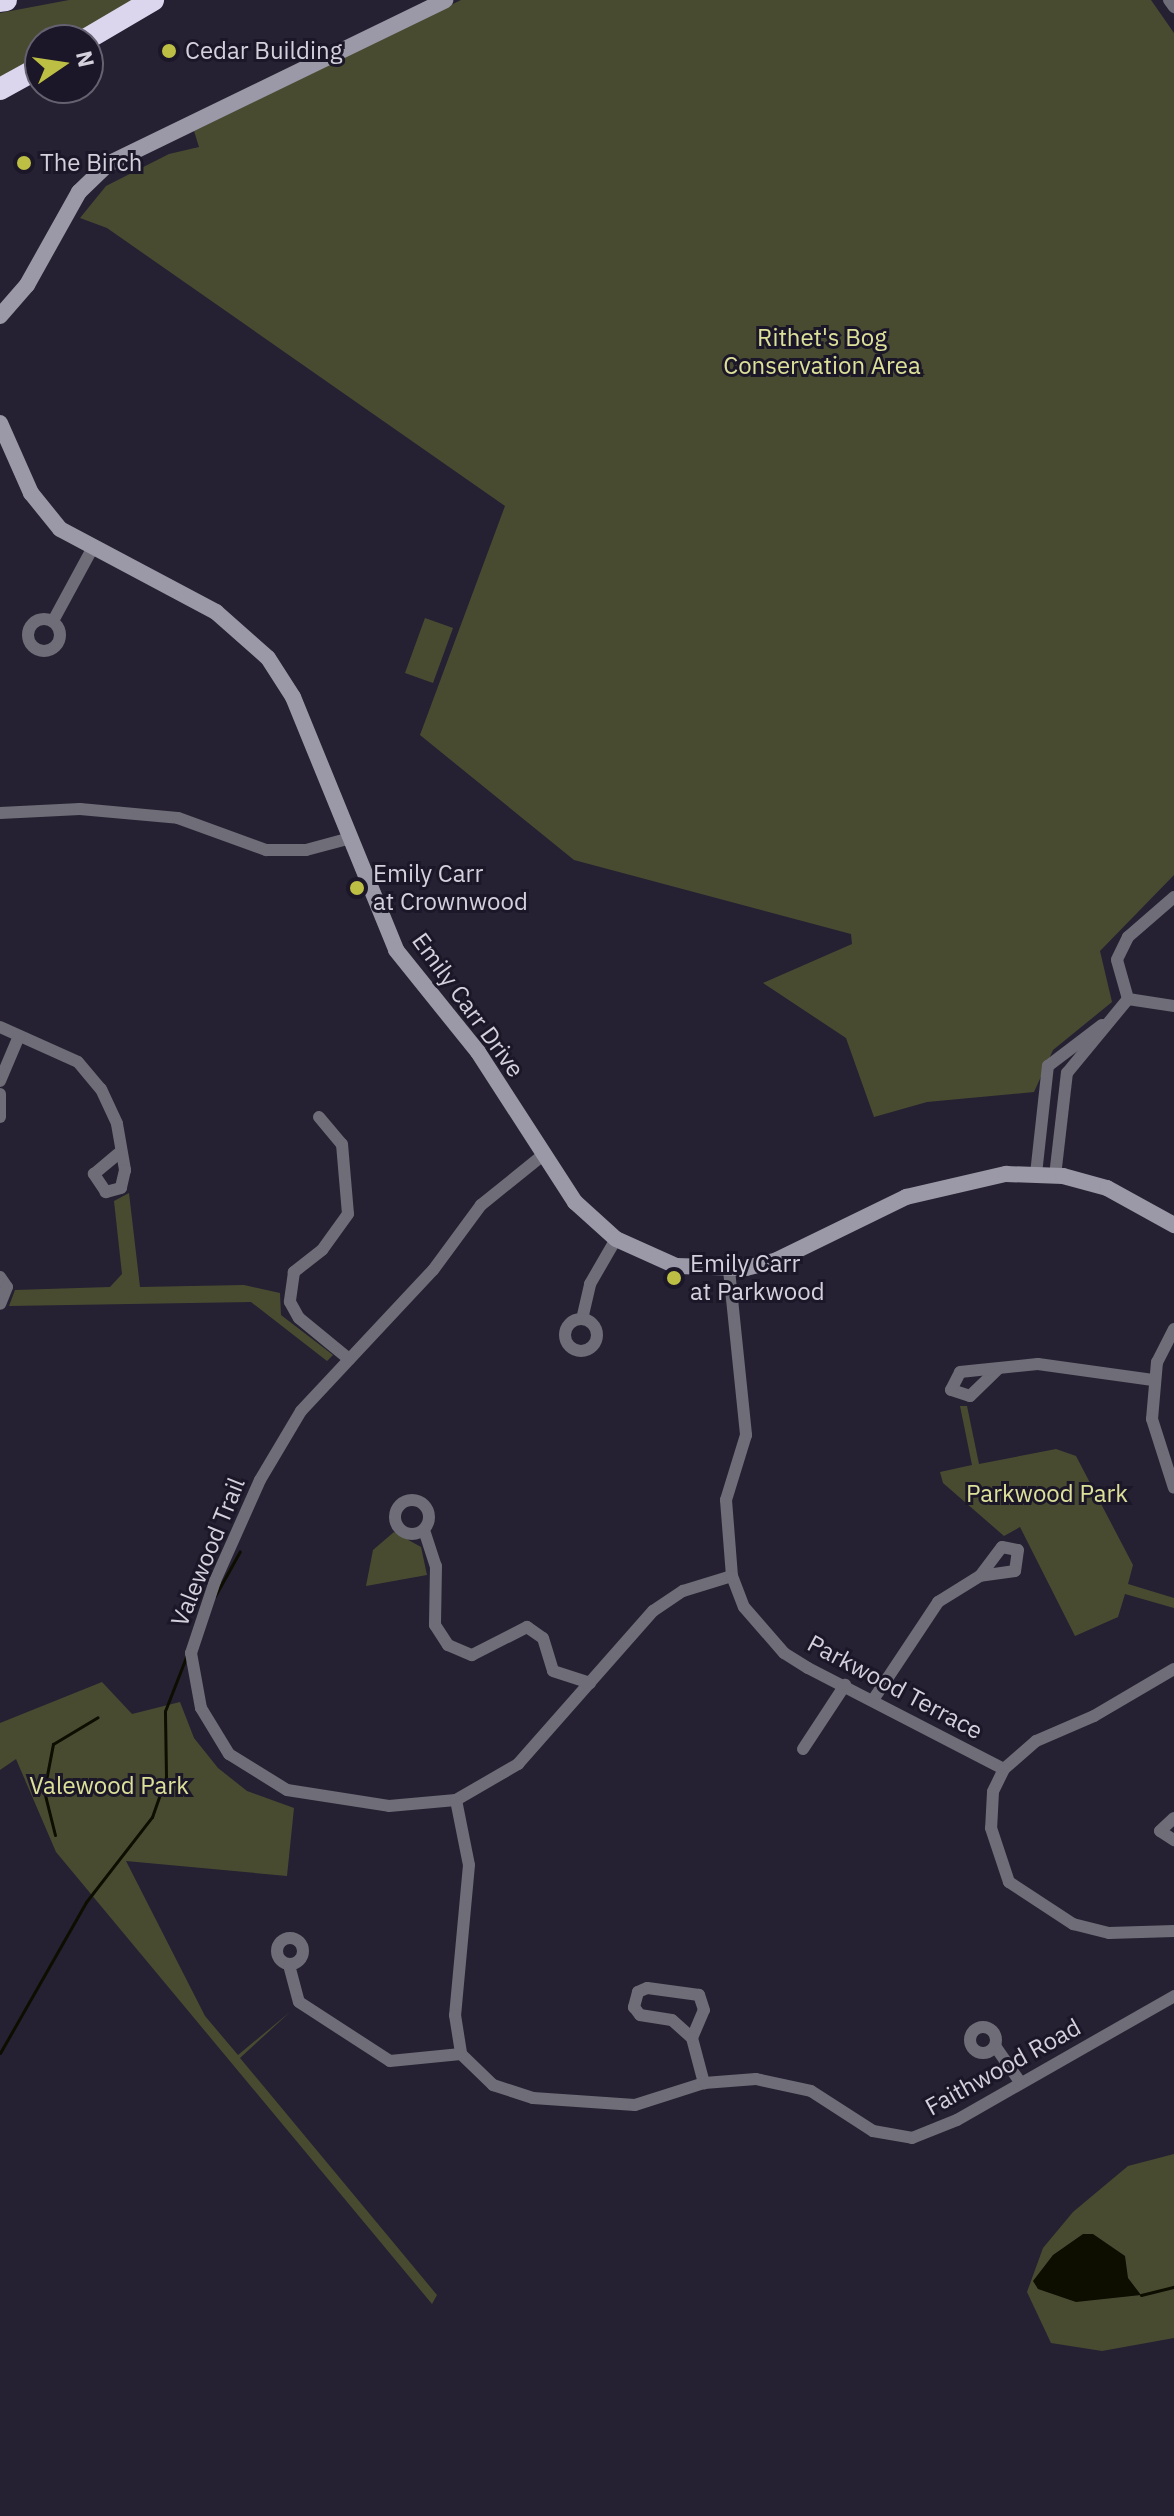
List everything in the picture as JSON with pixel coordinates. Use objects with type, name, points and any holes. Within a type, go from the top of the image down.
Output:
[{"type":"highway","points":[[104,29],[153,0]]},
{"type":"highway","points":[[0,89],[24,76]]},
{"type":"street","points":[[0,316],[27,285],[79,192],[108,164],[445,0]]},
{"type":"street","points":[[1169,0],[1174,7]]},
{"type":"street","name":"Emily Carr Drive","points":[[0,423],[5,449],[40,508],[91,551],[216,612],[268,658],[293,697],[347,839],[396,950],[478,1052],[575,1202],[616,1239],[676,1266],[729,1270],[777,1260],[906,1197],[957,1181],[1036,1174],[1107,1188],[1174,1225]]},
{"type":"street","points":[[53,621],[91,551]]},
{"type":"street","points":[[0,813],[80,809],[178,818],[266,850],[306,850],[347,839]]},
{"type":"street","points":[[1128,999],[1118,973],[1121,948],[1174,897]]},
{"type":"street","points":[[1128,999],[1174,1006]]},
{"type":"street","points":[[1036,1174],[1048,1066],[1102,1025],[1128,999]]},
{"type":"street","points":[[1055,1176],[1063,1085],[1102,1025]]},
{"type":"street","points":[[0,1027],[78,1062],[101,1089],[117,1124],[118,1154]]},
{"type":"street","points":[[0,1081],[19,1036]]},
{"type":"street","points":[[0,1094],[0,1117]]},
{"type":"street","points":[[319,1117],[342,1144],[348,1214],[322,1250],[294,1272],[290,1302],[299,1318],[349,1359]]},
{"type":"street","name":"Valewood Trail","points":[[543,1155],[493,1192],[433,1270],[301,1411],[260,1480],[191,1653],[194,1683],[213,1732],[229,1754],[287,1790],[389,1806],[456,1800],[518,1764],[653,1611],[683,1591],[732,1576]]},
{"type":"street","points":[[583,1315],[590,1284],[616,1239]]},
{"type":"street","name":"Parkwood Terrace","points":[[729,1270],[746,1435],[726,1500],[732,1576],[744,1607],[784,1653],[1004,1769]]},
{"type":"street","points":[[0,1277],[7,1294],[0,1304]]},
{"type":"street","points":[[1174,1329],[1153,1380],[1152,1419],[1174,1488]]},
{"type":"street","points":[[998,1369],[1052,1364],[1153,1380]]},
{"type":"street","points":[[424,1530],[435,1556],[435,1625],[448,1645],[472,1655],[527,1627],[543,1638],[553,1671],[590,1683]]},
{"type":"street","points":[[873,1700],[938,1602],[980,1576]]},
{"type":"street","points":[[1174,1669],[1094,1716],[1036,1741],[1004,1769],[993,1792],[991,1828],[1009,1882],[1073,1924],[1109,1933],[1174,1931]]},
{"type":"street","points":[[803,1749],[845,1685]]},
{"type":"street","points":[[289,1965],[299,2002],[390,2061],[461,2054],[455,2015],[469,1865],[456,1800]]},
{"type":"street","points":[[1174,1818],[1160,1831],[1174,1840]]},
{"type":"street","points":[[692,2038],[704,2010],[699,1995],[647,1988],[638,1992],[634,2007],[640,2015],[678,2023],[692,2038],[704,2083]]},
{"type":"street","name":"Faithwood Road","points":[[461,2054],[493,2085],[533,2098],[635,2105],[704,2083],[791,2084],[896,2139],[931,2132],[1174,1996]]},
{"type":"street","points":[[995,2046],[1020,2082]]},
{"type":"green space","points":[[69,0],[139,0],[98,24],[24,24],[24,66],[0,79],[0,13]]},
{"type":"green space","name":"Rithet's Bog Conservation Area","points":[[461,0],[1151,0],[1174,33],[1174,875],[1100,951],[1112,1002],[1053,1050],[1034,1092],[927,1102],[874,1117],[846,1038],[763,983],[852,944],[851,934],[574,860],[420,735],[505,506],[107,228],[80,218],[106,186],[169,154],[199,147],[194,131]]},
{"type":"green space","points":[[425,618],[453,628],[433,683],[405,673]]},
{"type":"green space","points":[[129,1193],[140,1287],[244,1285],[280,1293],[281,1315],[333,1355],[327,1361],[251,1302],[9,1306],[15,1290],[110,1287],[122,1274],[114,1201]]},
{"type":"green space","name":"Parkwood Park","points":[[960,1406],[967,1406],[979,1464],[1056,1449],[1076,1456],[1133,1565],[1128,1584],[1174,1598],[1174,1608],[1125,1594],[1118,1617],[1075,1636],[1020,1527],[1004,1536],[943,1483],[940,1472],[972,1465]]},
{"type":"green space","points":[[394,1532],[421,1547],[427,1575],[366,1586],[373,1550]]},
{"type":"green space","name":"Valewood Park","points":[[102,1682],[132,1714],[180,1702],[194,1738],[218,1768],[247,1791],[294,1808],[287,1876],[126,1861],[205,2016],[238,2055],[290,2012],[240,2058],[437,2295],[432,2304],[56,1852],[16,1759],[0,1770],[0,1723]]},
{"type":"green space","points":[[1174,2154],[1174,2338],[1102,2351],[1051,2343],[1027,2292],[1043,2248],[1073,2212],[1128,2166]]},
{"type":"shaded area","points":[[1083,2234],[1093,2234],[1125,2256],[1128,2278],[1141,2295],[1076,2302],[1038,2289],[1033,2281],[1053,2255]]},
{"type":"waterway","points":[[215,1596],[240,1551]]},
{"type":"waterway","points":[[0,2053],[86,1902],[152,1817],[166,1777],[165,1711],[186,1657]]},
{"type":"waterway","points":[[55,1835],[44,1791],[53,1744],[98,1717]]},
{"type":"waterway","points":[[1141,2295],[1174,2287]]},
{"type":"place","name":"Cedar Building","points":[[169,51]]},
{"type":"place","name":"The Birch","points":[[24,163]]},
{"type":"place","name":"Emily Carr at Crownwood","points":[[357,888]]},
{"type":"place","name":"Emily Carr at Parkwood","points":[[674,1278]]}]
